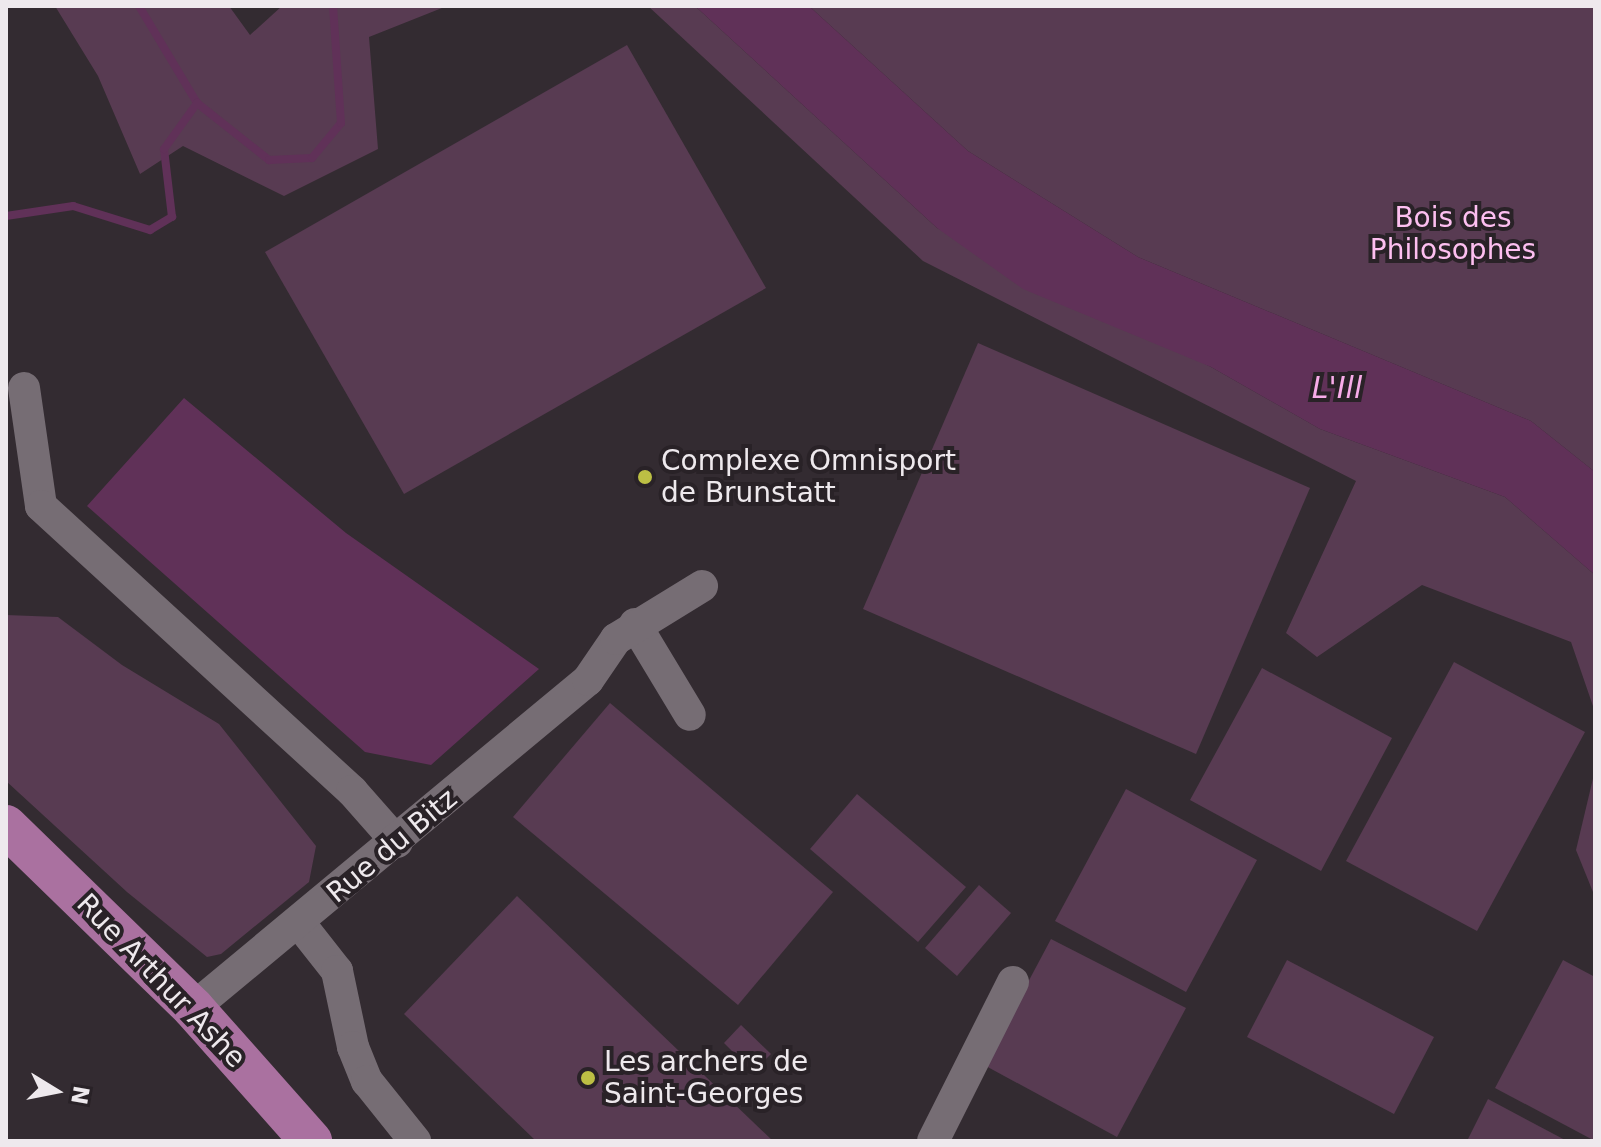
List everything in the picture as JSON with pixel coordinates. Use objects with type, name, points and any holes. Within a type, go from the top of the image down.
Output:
[{"type":"main road","name":"Rue Arthur Ashe","points":[[6,826],[193,1008],[311,1141]]},
{"type":"street","points":[[24,388],[41,506],[352,791],[397,842]]},
{"type":"street","name":"Rue du Bitz","points":[[193,1008],[300,924],[588,680],[616,639],[635,624],[702,586]]},
{"type":"street","points":[[635,624],[690,715]]},
{"type":"street","points":[[300,924],[337,971],[353,1047],[367,1081],[415,1141]]},
{"type":"street","points":[[933,1141],[1013,982]]},
{"type":"green space","points":[[55,6],[229,6],[250,35],[282,6],[447,6],[369,37],[378,149],[284,196],[183,146],[140,174],[98,76]]},
{"type":"green space","points":[[648,6],[695,6],[937,228],[1211,367],[1320,429],[1505,497],[1595,575],[1595,712],[1571,642],[1422,585],[1317,657],[1286,633],[1356,481],[923,261]]},
{"type":"green space","name":"Bois des Philosophes","points":[[809,6],[1595,6],[1595,472],[1531,421],[1138,257],[968,151]]},
{"type":"green space","points":[[627,45],[766,288],[404,494],[265,252]]},
{"type":"green space","points":[[978,343],[1310,488],[1196,754],[863,609]]},
{"type":"green space","points":[[6,615],[58,617],[122,665],[219,724],[316,846],[309,882],[221,954],[207,957],[127,892],[6,781]]},
{"type":"green space","points":[[1454,662],[1585,732],[1477,931],[1346,861]]},
{"type":"green space","points":[[1262,668],[1392,738],[1321,871],[1190,800]]},
{"type":"green space","points":[[610,703],[833,892],[738,1005],[513,817]]},
{"type":"green space","points":[[1595,770],[1595,897],[1576,850]]},
{"type":"green space","points":[[1126,789],[1257,860],[1186,992],[1055,921]]},
{"type":"green space","points":[[857,794],[966,887],[918,942],[810,849]]},
{"type":"green space","points":[[979,885],[1011,913],[957,976],[925,948]]},
{"type":"green space","name":"Les archers de Saint-Georges","points":[[517,896],[773,1141],[536,1141],[404,1014]]},
{"type":"green space","points":[[1051,939],[1186,1008],[1117,1137],[984,1065]]},
{"type":"green space","points":[[1287,960],[1434,1037],[1394,1114],[1247,1037]]},
{"type":"green space","points":[[1563,960],[1595,977],[1595,1141],[1495,1088]]},
{"type":"green space","points":[[741,1025],[771,1054],[753,1072],[724,1043]]},
{"type":"green space","points":[[1488,1099],[1567,1141],[1467,1141]]},
{"type":"water","name":"L'Ill","points":[[695,6],[809,6],[968,151],[1138,257],[1531,421],[1595,472],[1595,575],[1505,497],[1320,429],[1211,367],[1023,289],[937,228]]},
{"type":"water","points":[[184,398],[346,533],[539,669],[431,765],[365,752],[87,506]]},
{"type":"waterway","points":[[139,6],[197,103],[269,160],[312,158],[341,123],[333,6]]},
{"type":"waterway","points":[[6,216],[73,206],[150,230],[172,217],[164,149],[197,103]]},
{"type":"place","name":"Complexe Omnisport de Brunstatt","points":[[645,477]]},
{"type":"place","name":"Les archers de Saint-Georges","points":[[588,1078]]}]
